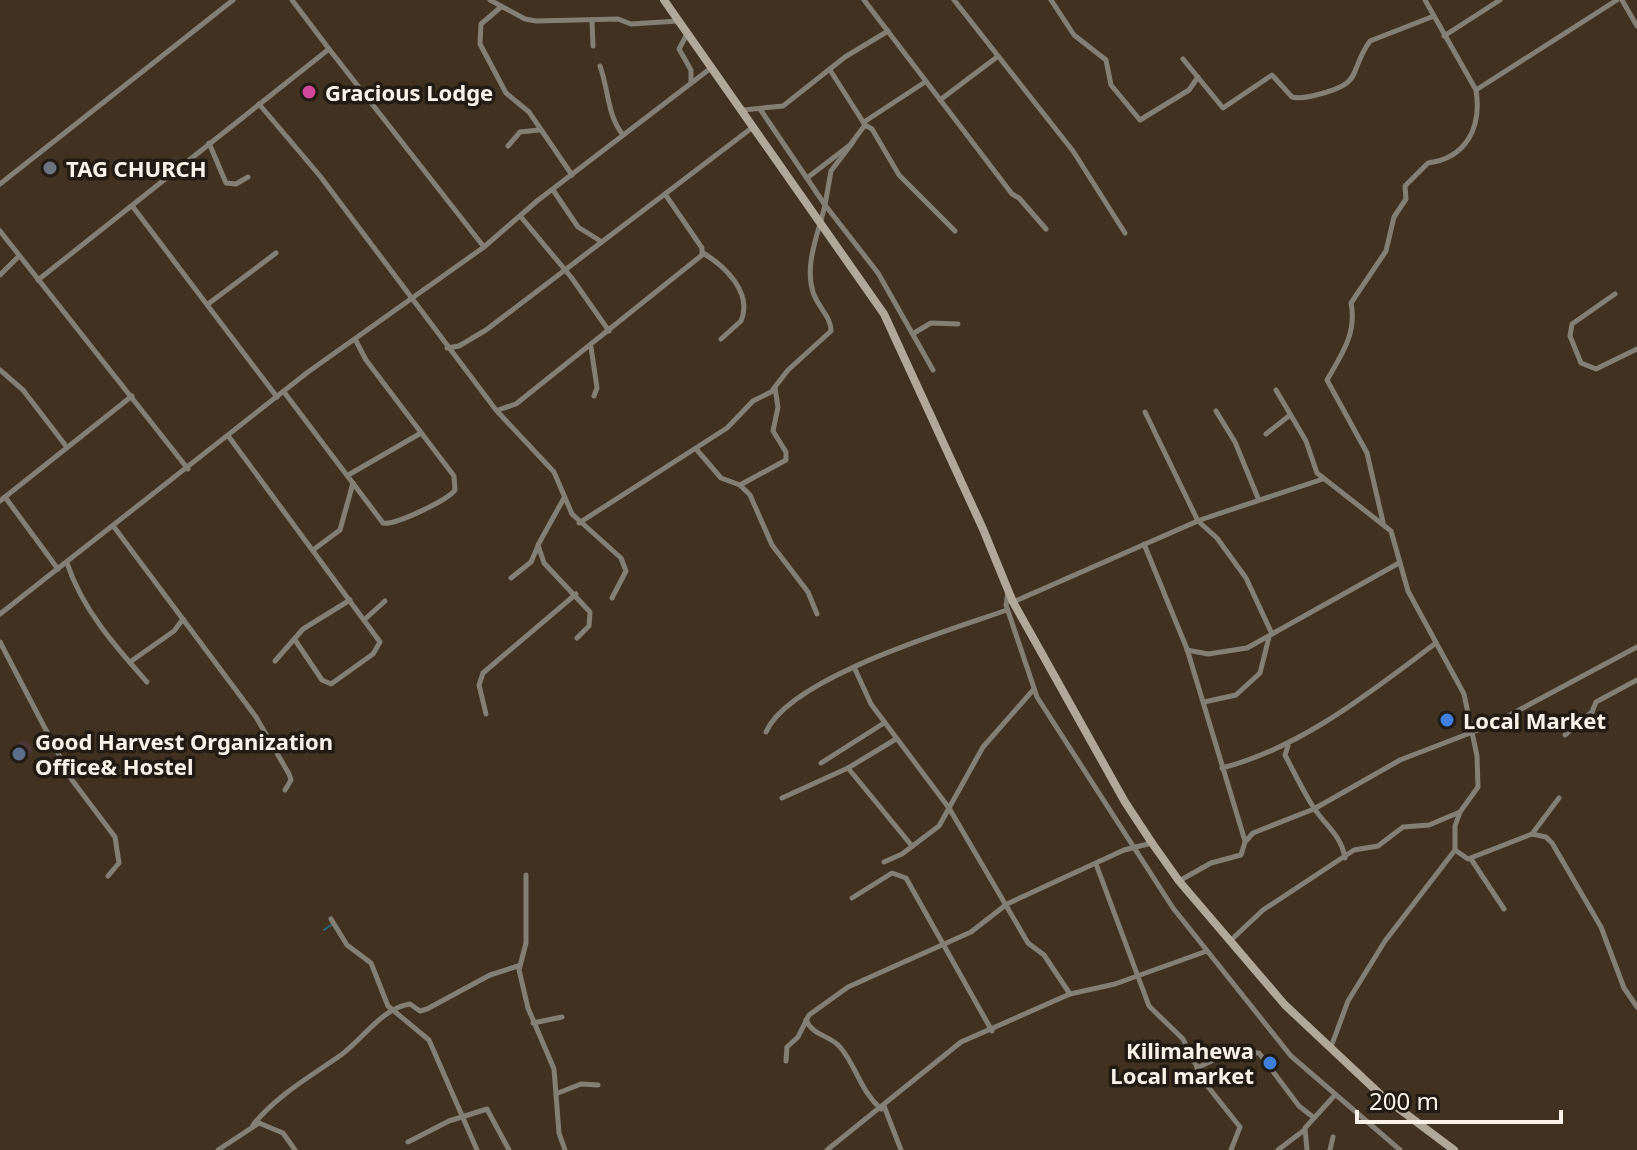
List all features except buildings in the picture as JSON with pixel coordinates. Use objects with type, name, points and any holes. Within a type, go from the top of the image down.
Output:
[{"type":"main road","points":[[664,0],[884,314],[1008,592],[1010,606],[1152,843],[1179,881],[1285,1005],[1382,1096],[1454,1150]]},
{"type":"street","points":[[0,184],[233,0]]},
{"type":"street","points":[[292,0],[484,247]]},
{"type":"street","points":[[490,0],[525,19],[678,21]]},
{"type":"street","points":[[864,0],[1012,194],[1046,229]]},
{"type":"street","points":[[954,0],[1073,151],[1125,233]]},
{"type":"street","points":[[1051,0],[1074,35],[1106,60],[1111,85],[1140,120],[1189,90],[1198,77]]},
{"type":"street","points":[[1383,522],[1367,453],[1327,380],[1341,360],[1355,320],[1351,303],[1386,251],[1394,217],[1406,199],[1405,186],[1428,163],[1445,162],[1463,148],[1478,109],[1476,90],[1425,0]]},
{"type":"street","points":[[1444,36],[1500,0]]},
{"type":"street","points":[[1476,90],[1620,0],[1637,26]]},
{"type":"street","points":[[501,7],[481,24],[480,44],[506,93],[529,112],[572,175]]},
{"type":"street","points":[[1183,59],[1224,108],[1272,75],[1297,99],[1340,89],[1357,72],[1370,41],[1434,16]]},
{"type":"street","points":[[592,21],[593,46]]},
{"type":"street","points":[[743,110],[783,106],[888,31]]},
{"type":"street","points":[[688,34],[679,46],[691,70],[691,83]]},
{"type":"street","points":[[38,280],[329,49]]},
{"type":"street","points":[[940,100],[997,57]]},
{"type":"street","points":[[600,66],[611,100],[611,121],[623,135]]},
{"type":"street","points":[[0,614],[277,397],[484,247],[712,67]]},
{"type":"street","points":[[830,70],[865,124],[872,129],[899,175],[955,231]]},
{"type":"street","points":[[579,523],[727,428],[753,401],[776,387],[788,370],[831,331],[812,288],[811,256],[825,205],[829,176],[865,124],[925,82]]},
{"type":"street","points":[[259,104],[320,176],[414,298],[446,348],[496,410],[548,464],[560,481],[564,498],[579,523],[624,562],[626,571],[612,598]]},
{"type":"street","points":[[760,109],[825,205],[871,263],[933,370]]},
{"type":"street","points":[[446,348],[459,346],[486,330],[753,127]]},
{"type":"street","points":[[508,146],[520,132],[540,130]]},
{"type":"street","points":[[807,178],[853,142]]},
{"type":"street","points":[[209,143],[226,183],[236,184],[248,177]]},
{"type":"street","points":[[553,190],[578,227],[602,242]]},
{"type":"street","points":[[665,194],[703,253],[733,280],[743,297],[741,321],[721,339]]},
{"type":"street","points":[[133,207],[277,397]]},
{"type":"street","points":[[521,217],[609,331]]},
{"type":"street","points":[[0,231],[188,469]]},
{"type":"street","points":[[208,304],[248,278],[276,253]]},
{"type":"street","points":[[496,410],[516,404],[703,253]]},
{"type":"street","points":[[0,275],[19,256]]},
{"type":"street","points":[[1615,294],[1572,324],[1570,336],[1581,363],[1596,369],[1637,349]]},
{"type":"street","points":[[914,333],[931,323],[958,324]]},
{"type":"street","points":[[284,392],[350,474],[377,516],[389,525],[448,499],[455,490],[454,476],[366,360],[355,339]]},
{"type":"street","points":[[591,346],[597,388],[594,396]]},
{"type":"street","points":[[0,370],[15,381],[66,446]]},
{"type":"street","points":[[740,485],[786,460],[786,452],[773,431],[778,407],[776,387]]},
{"type":"street","points":[[1276,390],[1306,441],[1314,468],[1323,479],[1383,522],[1395,539],[1408,591],[1464,694],[1478,787],[1460,812],[1455,826],[1455,850],[1385,941],[1348,1001],[1330,1048]]},
{"type":"street","points":[[4,498],[132,396]]},
{"type":"street","points":[[1216,411],[1235,442],[1258,498]]},
{"type":"street","points":[[1145,412],[1198,521],[1246,578],[1270,635],[1260,673],[1236,695],[1204,702]]},
{"type":"street","points":[[1266,434],[1290,415]]},
{"type":"street","points":[[350,474],[421,433]]},
{"type":"street","points":[[229,437],[378,637],[377,648],[331,684],[322,680],[295,640]]},
{"type":"street","points":[[697,450],[721,478],[740,485],[750,495],[757,518],[778,555],[808,592],[817,614]]},
{"type":"street","points":[[766,732],[771,723],[802,695],[854,667],[1010,606],[1198,521],[1258,498],[1323,479]]},
{"type":"street","points":[[313,550],[340,530],[353,481]]},
{"type":"street","points":[[0,487],[4,498],[58,569]]},
{"type":"street","points":[[511,578],[531,562],[564,498]]},
{"type":"street","points":[[114,527],[264,729],[289,774],[291,780],[285,790]]},
{"type":"street","points":[[1144,544],[1187,649],[1245,842]]},
{"type":"street","points":[[538,545],[544,563],[576,594],[591,617],[589,626],[577,638]]},
{"type":"street","points":[[67,563],[74,585],[106,635],[147,682]]},
{"type":"street","points":[[1187,649],[1215,654],[1247,648],[1399,563]]},
{"type":"street","points":[[486,714],[479,685],[483,673],[576,594]]},
{"type":"street","points":[[275,661],[309,624],[350,600]]},
{"type":"street","points":[[364,620],[385,601]]},
{"type":"street","points":[[1010,606],[1034,689],[1173,908],[1291,1056],[1400,1150]]},
{"type":"street","points":[[130,662],[174,631],[183,619]]},
{"type":"street","points":[[0,642],[72,780],[117,842],[119,863],[108,876]]},
{"type":"street","points":[[1222,768],[1248,763],[1288,745],[1436,643]]},
{"type":"street","points":[[1179,881],[1211,863],[1241,855],[1245,842],[1253,833],[1314,809],[1375,771],[1471,733],[1537,697],[1582,679],[1637,647]]},
{"type":"street","points":[[854,667],[884,723],[949,808],[1028,943],[1044,955],[1070,994]]},
{"type":"street","points":[[1565,735],[1592,712],[1599,700],[1637,680]]},
{"type":"street","points":[[884,862],[939,826],[983,747],[1034,689]]},
{"type":"street","points":[[821,763],[884,723]]},
{"type":"street","points":[[782,798],[848,768],[896,739]]},
{"type":"street","points":[[1288,745],[1285,755],[1314,809],[1342,841],[1346,858]]},
{"type":"street","points":[[848,768],[912,846]]},
{"type":"street","points":[[1455,850],[1466,859],[1471,859],[1532,834],[1559,798]]},
{"type":"street","points":[[1230,941],[1263,910],[1354,850],[1382,844],[1403,827],[1429,825],[1460,812]]},
{"type":"street","points":[[1532,834],[1546,837],[1552,843],[1606,936],[1613,963],[1637,1007]]},
{"type":"street","points":[[786,1061],[787,1047],[798,1037],[805,1019],[848,987],[971,932],[1007,904],[1135,847],[1152,843]]},
{"type":"street","points":[[1471,859],[1504,909]]},
{"type":"street","points":[[1096,864],[1149,1006],[1183,1039],[1197,1068],[1240,1127],[1231,1150]]},
{"type":"street","points":[[526,875],[526,943],[518,966],[533,1023],[552,1062],[558,1093],[559,1133],[565,1150]]},
{"type":"street","points":[[852,898],[883,877],[902,875],[914,888],[992,1031]]},
{"type":"street","points":[[331,919],[347,945],[371,963],[392,1011],[417,1027],[429,1040],[477,1150]]},
{"type":"street","points":[[827,1150],[961,1042],[992,1031],[1070,994],[1207,951]]},
{"type":"street","points":[[218,1150],[253,1125],[269,1106],[341,1055],[392,1011],[410,1004],[420,1011],[427,1009],[490,975],[518,966]]},
{"type":"street","points":[[533,1023],[562,1017]]},
{"type":"street","points":[[805,1019],[814,1032],[840,1047],[860,1087],[882,1108],[901,1150]]},
{"type":"street","points":[[1197,1068],[1234,1050],[1259,1053],[1299,1106],[1313,1117]]},
{"type":"street","points":[[558,1093],[581,1084],[598,1085]]},
{"type":"street","points":[[1278,1150],[1304,1130],[1335,1095]]},
{"type":"street","points":[[408,1142],[463,1117],[490,1110],[509,1150]]},
{"type":"street","points":[[253,1125],[266,1124],[278,1129],[295,1150]]},
{"type":"street","points":[[1304,1130],[1307,1150]]},
{"type":"street","points":[[1330,1150],[1333,1137]]},
{"type":"shaded area","points":[[23,741],[32,750],[23,759],[14,750]]},
{"type":"waterway","points":[[324,930],[331,925]]},
{"type":"place","name":"Gracious Lodge","points":[[309,92]]},
{"type":"place","name":"TAG CHURCH","points":[[50,168]]},
{"type":"place","name":"Local Market","points":[[1447,720]]},
{"type":"place","name":"Good Harvest Organization Office& Hostel","points":[[19,754]]},
{"type":"place","name":"Kilimahewa Local market","points":[[1270,1063]]}]
